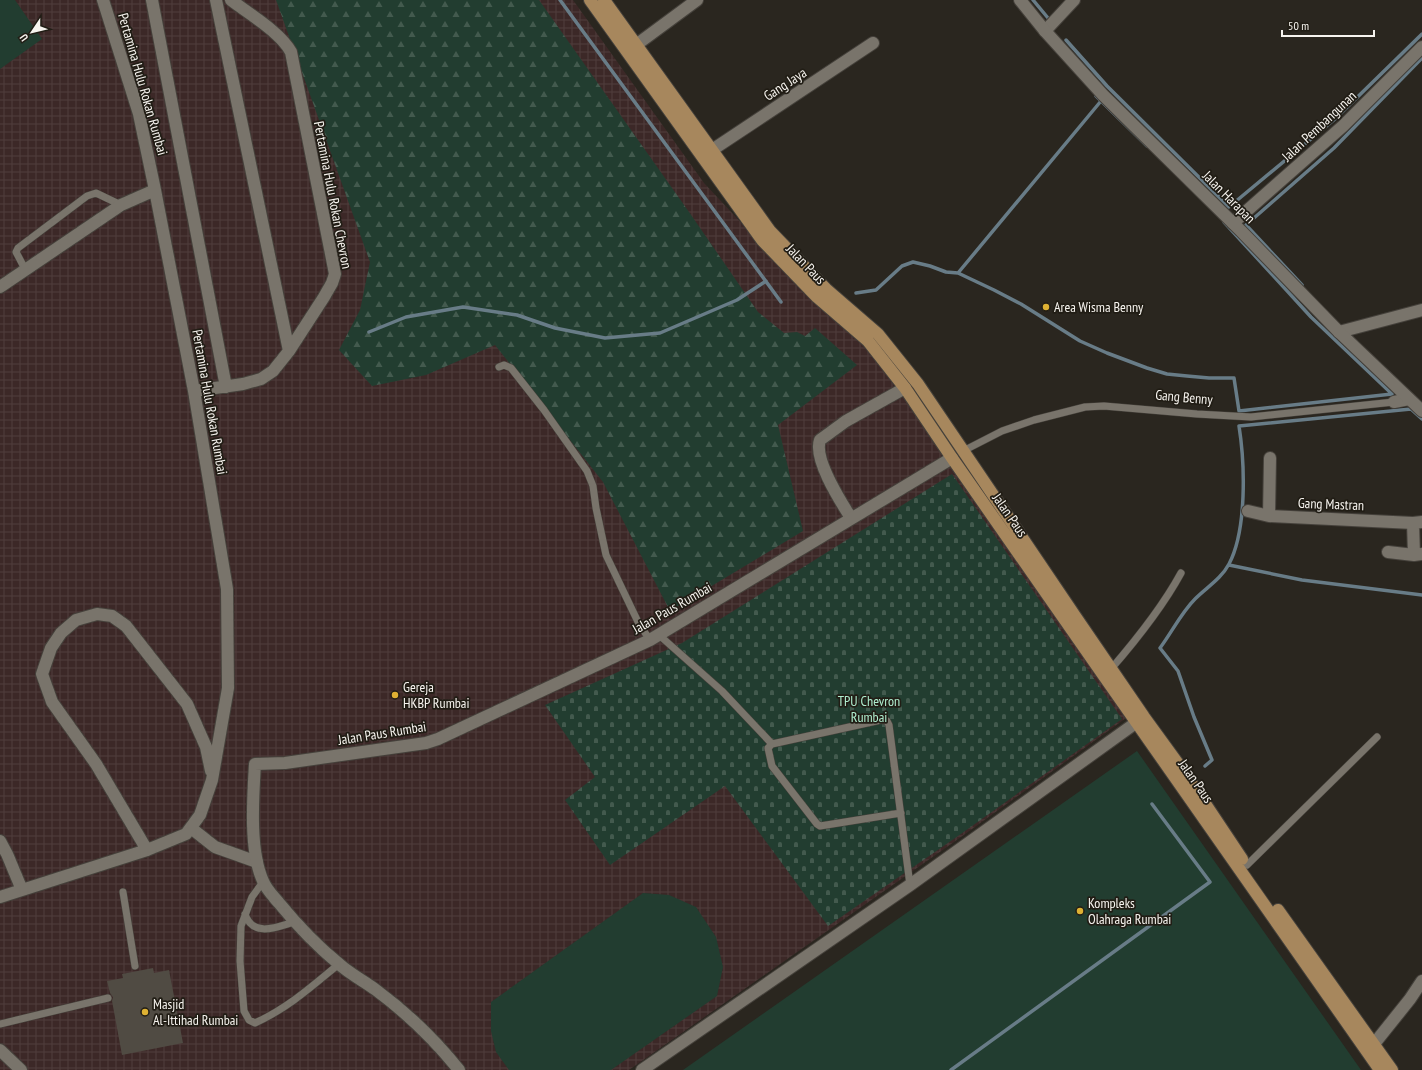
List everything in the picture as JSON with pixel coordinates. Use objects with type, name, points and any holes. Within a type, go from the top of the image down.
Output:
[{"type":"main road","name":"Jalan Paus","points":[[590,0],[762,240],[817,297],[868,341],[906,388],[952,458],[1140,719],[1380,1070]]},
{"type":"main road","name":"Jalan Paus","points":[[604,0],[770,231],[826,289],[878,334],[918,384],[1111,669],[1140,719],[1184,772],[1247,865],[1392,1070]]},
{"type":"street","name":"Pertamina Hulu Rokan Rumbai","points":[[0,897],[148,850],[186,834],[200,815],[212,780],[228,688],[228,589],[194,391],[155,190],[138,114],[103,0]]},
{"type":"street","points":[[152,0],[226,387]]},
{"type":"street","points":[[216,0],[288,351]]},
{"type":"street","name":"Pertamina Hulu Rokan Chevron","points":[[194,391],[226,387],[261,379],[273,371],[288,351],[332,283],[335,274],[291,52],[287,44],[280,37],[231,0]]},
{"type":"street","points":[[636,45],[697,0]]},
{"type":"street","name":"Jalan Harapan","points":[[1020,0],[1103,95],[1233,223],[1339,332],[1422,411]]},
{"type":"street","points":[[1045,30],[1074,0]]},
{"type":"street","name":"Gang Jaya","points":[[712,150],[874,43]]},
{"type":"street","name":"Jalan Pembangunan","points":[[1233,223],[1343,126],[1422,47]]},
{"type":"street","points":[[0,287],[121,205],[155,190]]},
{"type":"street","points":[[1339,332],[1422,310]]},
{"type":"street","points":[[851,518],[833,488],[821,460],[819,443],[822,438],[846,421],[906,388]]},
{"type":"street","name":"Gang Benny","points":[[1394,402],[1409,399]]},
{"type":"street","name":"Jalan Paus Rumbai","points":[[459,1070],[431,1037],[377,991],[339,964],[294,922],[263,882],[257,862],[254,840],[253,802],[255,764],[284,763],[426,743],[438,739],[655,637],[952,458]]},
{"type":"street","points":[[1269,516],[1270,458]]},
{"type":"street","name":"Gang Mastran","points":[[1248,511],[1269,516],[1418,522],[1418,554],[1388,552]]},
{"type":"street","points":[[148,850],[96,764],[52,702],[42,674],[51,648],[61,633],[76,620],[97,614],[112,616],[126,626],[187,704],[206,746],[212,780]]},
{"type":"street","points":[[642,1070],[910,885],[1140,719]]},
{"type":"street","points":[[190,828],[215,847],[257,862]]},
{"type":"street","points":[[0,841],[22,890]]},
{"type":"street","points":[[1374,1044],[1410,999],[1422,981]]},
{"type":"street","points":[[0,1050],[21,1070]]},
{"type":"lane","points":[[25,269],[16,252],[18,248],[87,196],[96,194],[121,205]]},
{"type":"lane","points":[[499,367],[504,365],[511,368],[544,410],[587,471],[593,486],[606,555],[639,624],[722,691],[772,744]]},
{"type":"lane","name":"Gang Benny","points":[[963,451],[1002,431],[1034,420],[1085,407],[1104,406],[1251,417],[1394,402]]},
{"type":"lane","points":[[1111,669],[1142,632],[1173,588],[1181,573]]},
{"type":"lane","points":[[901,813],[820,826],[772,766],[768,748],[772,744],[882,720],[887,721],[889,725],[901,813],[910,885]]},
{"type":"lane","points":[[1247,865],[1377,737]]},
{"type":"lane","points":[[263,882],[252,897],[241,926],[240,961],[244,1011],[246,1017],[251,1022],[255,1023],[267,1018],[293,1002],[339,964]]},
{"type":"lane","points":[[123,892],[135,966]]},
{"type":"lane","points":[[245,914],[251,923],[262,929],[272,929],[294,922]]},
{"type":"lane","points":[[0,1024],[108,998]]},
{"type":"shaded area","points":[[0,0],[573,0],[704,183],[780,264],[867,340],[1126,718],[954,842],[629,1070],[0,1070]]},
{"type":"green space","points":[[0,0],[15,0],[42,39],[0,69]]},
{"type":"green space","points":[[276,0],[539,0],[758,312],[784,333],[797,332],[805,336],[815,328],[857,365],[778,425],[803,531],[670,611],[603,482],[495,345],[426,375],[372,386],[339,350],[360,310],[370,262]]},
{"type":"green space","name":"TPU Chevron Rumbai","points":[[952,474],[1122,719],[958,836],[828,926],[725,786],[610,865],[565,800],[595,777],[545,705],[682,643]]},
{"type":"green space","name":"Kompleks Olahraga Rumbai","points":[[1137,751],[1361,1070],[683,1070]]},
{"type":"green space","points":[[643,893],[669,895],[696,907],[716,937],[723,967],[717,996],[611,1070],[509,1070],[496,1052],[491,1031],[491,1002]]},
{"type":"building","name":"Masjid Al-Ittihad Rumbai","points":[[153,968],[154,973],[169,970],[183,1043],[122,1055],[112,1001],[113,997],[110,993],[107,981],[123,978],[122,974]]},
{"type":"waterway","points":[[560,0],[781,302]]},
{"type":"waterway","points":[[1033,0],[1048,18]]},
{"type":"waterway","points":[[1066,40],[1107,86],[1229,207],[1335,119],[1422,34]]},
{"type":"waterway","points":[[1302,285],[1246,225],[1334,148],[1422,58]]},
{"type":"waterway","points":[[1096,96],[1147,146]]},
{"type":"waterway","points":[[958,273],[1101,101]]},
{"type":"waterway","points":[[1224,222],[1311,317],[1392,394]]},
{"type":"waterway","points":[[856,293],[876,290],[902,266],[913,262],[946,272],[958,273],[1021,304],[1080,341],[1107,353],[1167,374],[1209,378],[1234,378],[1239,411],[1392,394]]},
{"type":"waterway","points":[[369,332],[406,317],[463,307],[517,315],[555,328],[605,338],[660,333],[737,300],[766,281]]},
{"type":"waterway","points":[[1205,766],[1212,760],[1194,717],[1178,671],[1160,648],[1190,604],[1218,579],[1226,569],[1235,550],[1242,515],[1243,496],[1239,426],[1411,409],[1422,419]]},
{"type":"waterway","points":[[1229,565],[1302,580],[1422,595]]},
{"type":"waterway","points":[[951,1070],[1210,882],[1152,804]]},
{"type":"place","name":"Area Wisma Benny","points":[[1046,307]]},
{"type":"place","name":"Gereja HKBP Rumbai","points":[[395,695]]},
{"type":"place","name":"Kompleks Olahraga Rumbai","points":[[1080,911]]},
{"type":"place","name":"Masjid Al-Ittihad Rumbai","points":[[145,1012]]}]
